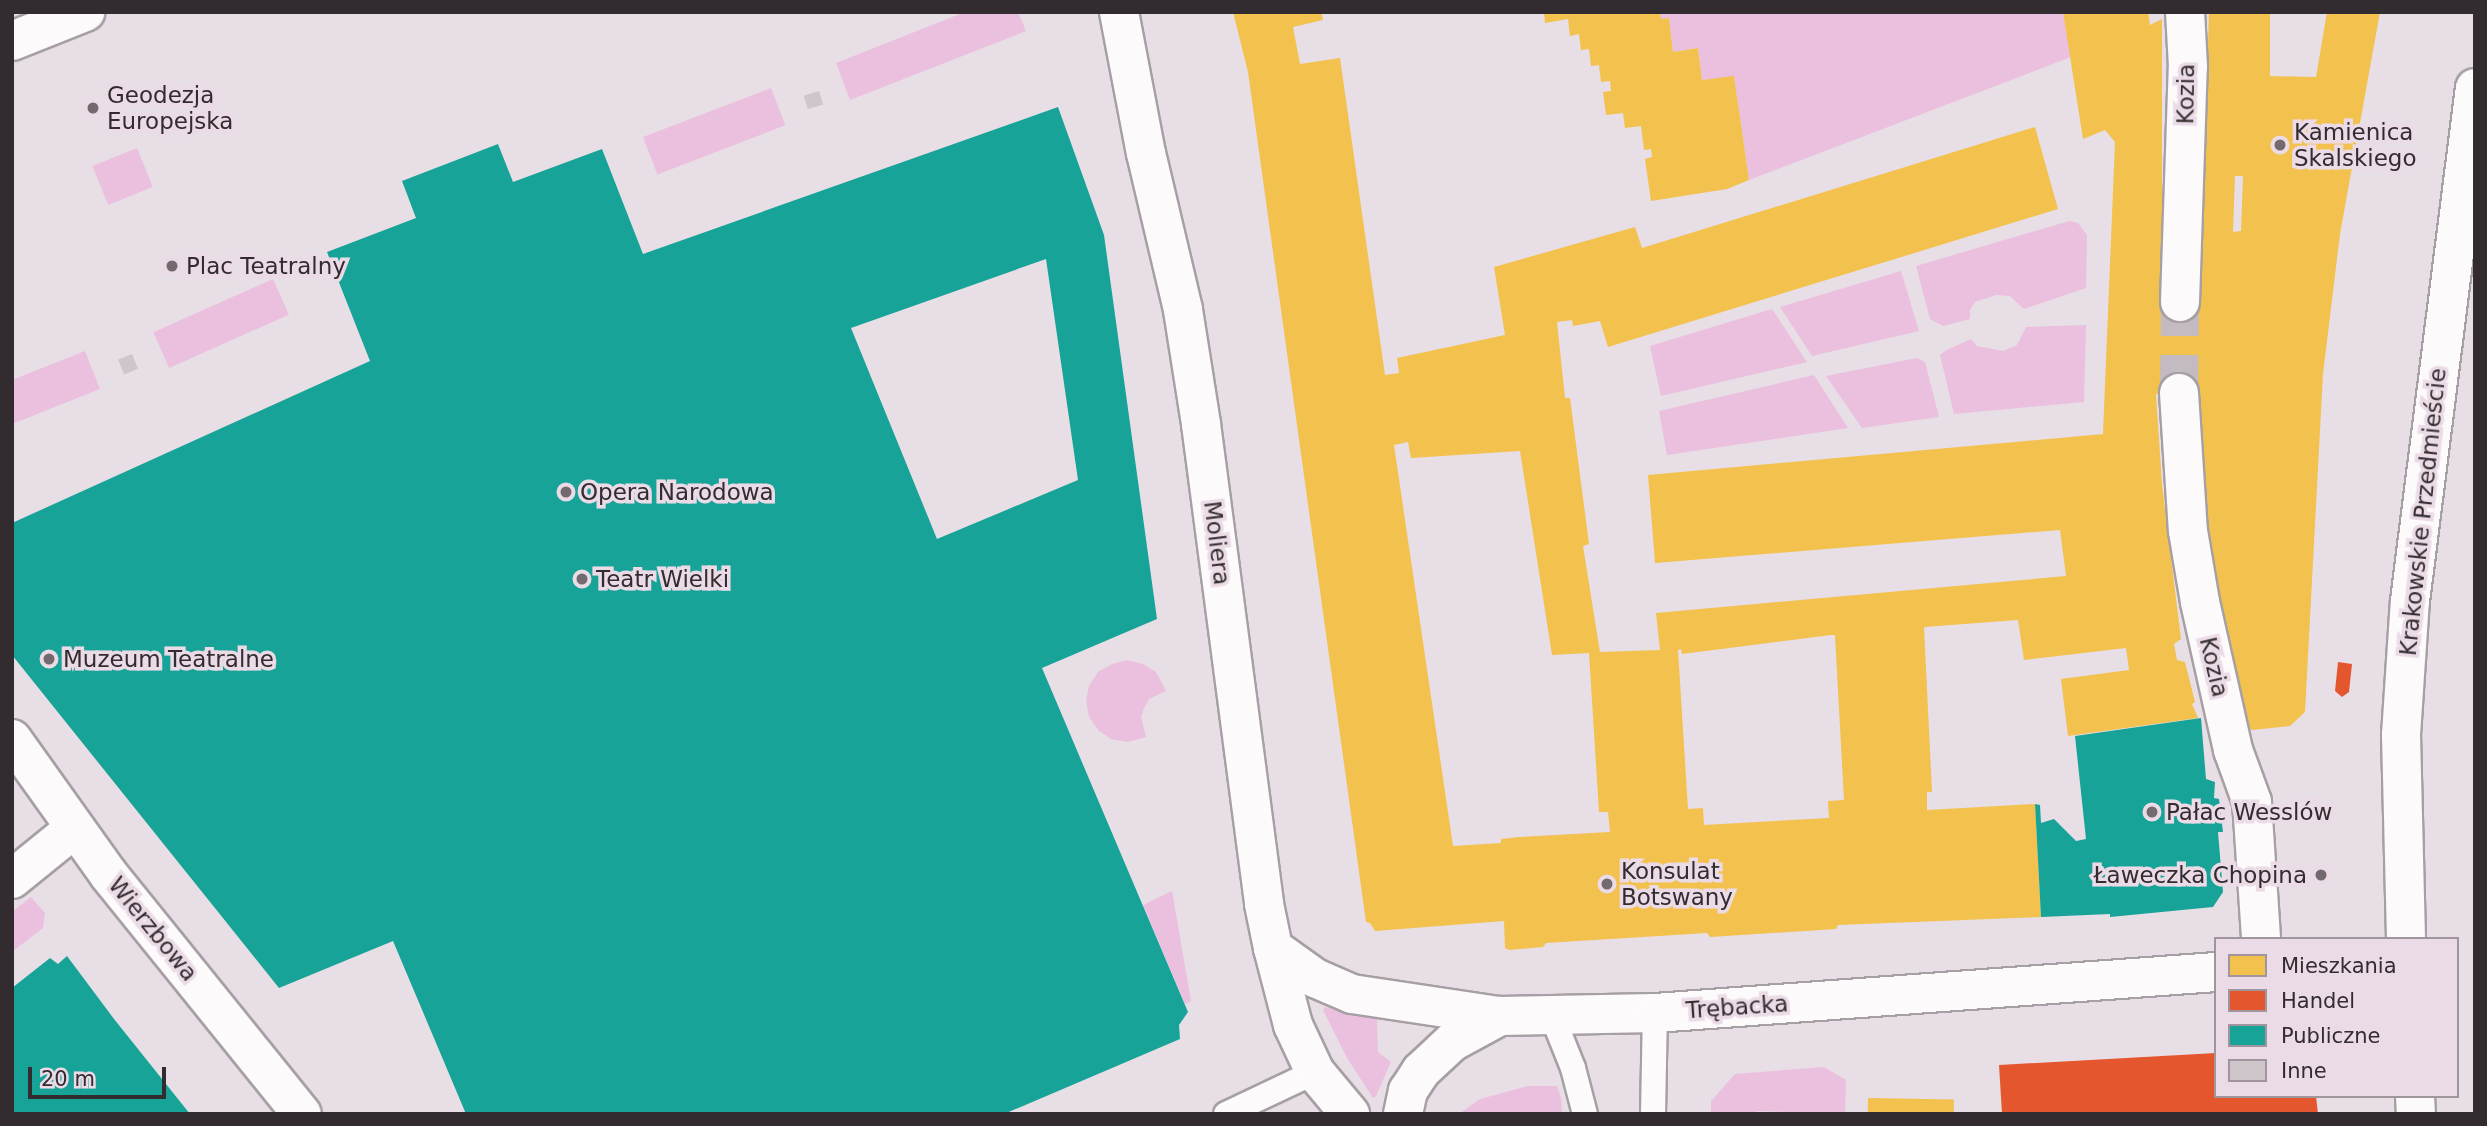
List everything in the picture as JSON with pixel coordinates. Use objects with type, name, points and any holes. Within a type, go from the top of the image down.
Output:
[{"type":"street","points":[[12,41],[85,12]]},
{"type":"street","name":"Moliera","points":[[1119,12],[1146,153],[1183,310],[1264,904],[1273,947],[1293,1026],[1315,1072],[1350,1114]]},
{"type":"street","name":"Kozia","points":[[2180,302],[2188,67],[2185,12]]},
{"type":"street","name":"Krakowskie Przedmieście","points":[[2406,937],[2401,735],[2410,601],[2475,88]]},
{"type":"street","name":"Kozia","points":[[2179,393],[2188,531],[2200,602],[2233,750],[2252,802],[2261,937]]},
{"type":"street","name":"Wierzbowa","points":[[12,739],[109,875],[302,1114]]},
{"type":"street","points":[[12,879],[75,828]]},
{"type":"street","name":"Trębacka","points":[[1273,947],[1315,978],[1352,994],[1500,1016],[1655,1013],[2214,972]]},
{"type":"street","points":[[1403,1114],[1408,1091],[1421,1071],[1452,1042],[1500,1016]]},
{"type":"lane","points":[[1552,1013],[1573,1068],[1585,1114]]},
{"type":"lane","points":[[1653,1114],[1655,1013]]},
{"type":"lane","points":[[1226,1114],[1315,1072]]},
{"type":"shaded area","points":[[965,12],[1018,12],[1026,31],[850,100],[836,63]]},
{"type":"shaded area","points":[[1660,12],[2063,12],[2071,57],[1749,180],[1734,77],[1702,80],[1698,48],[1673,52],[1669,18],[1661,19]]},
{"type":"shaded area","points":[[771,88],[785,125],[657,174],[643,137]]},
{"type":"shaded area","points":[[137,148],[153,187],[108,205],[92,166]]},
{"type":"shaded area","points":[[2069,221],[2078,223],[2087,235],[2086,288],[2024,309],[2010,296],[1996,295],[1975,302],[1970,310],[1970,319],[1943,326],[1930,319],[1916,266]]},
{"type":"shaded area","points":[[1901,271],[1919,331],[1812,356],[1780,307]]},
{"type":"shaded area","points":[[273,279],[289,315],[169,368],[153,332]]},
{"type":"shaded area","points":[[1772,309],[1807,362],[1661,396],[1650,346]]},
{"type":"shaded area","points":[[2086,325],[2084,402],[1954,414],[1940,355],[1947,350],[1971,339],[1977,346],[2003,351],[2017,345],[2026,327]]},
{"type":"shaded area","points":[[85,351],[100,389],[12,424],[12,380]]},
{"type":"shaded area","points":[[1917,358],[1925,362],[1939,417],[1862,428],[1826,376]]},
{"type":"shaded area","points":[[1814,375],[1848,428],[1667,455],[1659,411]]},
{"type":"shaded area","points":[[1127,660],[1143,664],[1156,672],[1166,691],[1149,699],[1144,708],[1141,717],[1146,737],[1127,742],[1111,739],[1098,730],[1089,717],[1086,701],[1089,686],[1098,672]]},
{"type":"shaded area","points":[[1172,891],[1191,1001],[1185,1004],[1143,905]]},
{"type":"shaded area","points":[[31,897],[45,913],[43,928],[12,952],[12,912]]},
{"type":"shaded area","points":[[1325,1007],[1354,1016],[1377,1018],[1378,1052],[1391,1062],[1373,1098],[1347,1058],[1323,1010]]},
{"type":"shaded area","points":[[1824,1067],[1846,1080],[1845,1114],[1757,1111],[1756,1114],[1711,1114],[1711,1101],[1735,1074]]},
{"type":"shaded area","points":[[1528,1086],[1557,1086],[1562,1114],[1459,1114],[1480,1099]]},
{"type":"building: Mieszkania","points":[[1233,12],[1321,12],[1323,20],[1293,27],[1300,64],[1340,58],[1385,375],[1399,373],[1397,358],[1505,335],[1494,267],[1635,227],[1642,248],[2035,127],[2058,209],[1608,347],[1600,321],[1573,326],[1572,320],[1557,322],[1565,398],[1570,398],[1589,544],[1583,546],[1600,652],[1660,650],[1656,613],[2066,576],[2060,530],[1655,563],[1648,475],[2103,434],[2115,142],[2105,130],[2083,139],[2063,12],[2148,12],[2150,25],[2162,19],[2162,300],[2200,303],[2209,12],[2270,12],[2270,76],[2316,77],[2327,12],[2380,12],[2340,234],[2323,374],[2305,712],[2290,726],[2252,730],[2236,717],[2179,393],[2156,394],[2162,484],[2181,639],[2174,644],[2177,660],[2185,662],[2195,702],[2192,704],[2198,718],[2068,736],[2061,679],[2129,670],[2126,648],[2024,660],[2018,620],[1924,627],[1932,792],[1927,792],[1927,810],[2035,804],[2041,917],[1838,925],[1836,929],[1710,937],[1707,933],[1546,943],[1543,947],[1509,950],[1505,948],[1504,921],[1375,931],[1370,923],[1366,922],[1248,72]],"holes":[[[2235,176],[2243,176],[2241,231],[2233,232]],[[1408,442],[1411,458],[1520,451],[1552,655],[1589,653],[1599,812],[1608,812],[1610,832],[1520,837],[1501,839],[1501,843],[1453,846],[1394,445]],[[1835,635],[1844,800],[1828,801],[1829,818],[1704,825],[1703,808],[1688,809],[1678,650],[1681,649],[1682,654]]]},
{"type":"building: Mieszkania","points":[[1544,12],[1660,12],[1661,19],[1669,18],[1673,52],[1698,48],[1702,80],[1734,76],[1749,180],[1727,189],[1651,201],[1645,159],[1652,157],[1651,149],[1644,150],[1641,126],[1625,128],[1623,113],[1606,115],[1603,92],[1611,91],[1610,81],[1601,82],[1599,65],[1591,66],[1589,49],[1581,50],[1579,34],[1570,36],[1568,19],[1545,23]]},
{"type":"building: Mieszkania","points":[[1868,1098],[1954,1100],[1954,1114],[1868,1114]]},
{"type":"building: Handel","points":[[2338,662],[2352,664],[2349,692],[2342,697],[2335,691]]},
{"type":"building: Handel","points":[[2214,1053],[2214,1098],[2316,1098],[2318,1114],[2002,1114],[1999,1065]]},
{"type":"building: Publiczne","name":"Teatr Wielki","points":[[1058,107],[1104,235],[1157,619],[1042,668],[1188,1012],[1179,1025],[1180,1039],[1004,1114],[466,1114],[393,941],[279,988],[12,655],[12,523],[370,361],[327,252],[416,218],[402,181],[498,144],[513,182],[602,149],[643,254]],"holes":[[[1046,259],[1078,480],[937,539],[851,328]]]},
{"type":"building: Publiczne","name":"Pałac Wesslów","points":[[2201,718],[2206,779],[2215,782],[2214,798],[2219,799],[2223,832],[2218,832],[2223,892],[2213,907],[2110,917],[2110,914],[2041,917],[2035,804],[2040,805],[2041,823],[2054,819],[2076,841],[2086,839],[2075,736]]},
{"type":"building: Publiczne","points":[[67,956],[190,1114],[12,1114],[12,988],[50,958],[58,964]]},
{"type":"building: Inne","points":[[819,91],[823,104],[808,109],[804,96]]},
{"type":"building: Inne","points":[[132,354],[138,369],[124,374],[118,360]]},
{"type":"tunnel","points":[[2179,393],[2180,302]]},
{"type":"place","name":"Geodezja Europejska","points":[[93,108]]},
{"type":"place","name":"Kamienica Skalskiego","points":[[2280,145]]},
{"type":"place","name":"Plac Teatralny","points":[[172,266]]},
{"type":"place","name":"Opera Narodowa","points":[[566,492]]},
{"type":"place","name":"Teatr Wielki","points":[[582,579]]},
{"type":"place","name":"Muzeum Teatralne","points":[[49,659]]},
{"type":"place","name":"Pałac Wesslów","points":[[2152,812]]},
{"type":"place","name":"Ławeczka Chopina","points":[[2321,875]]},
{"type":"place","name":"Konsulat Botswany","points":[[1607,884]]}]
